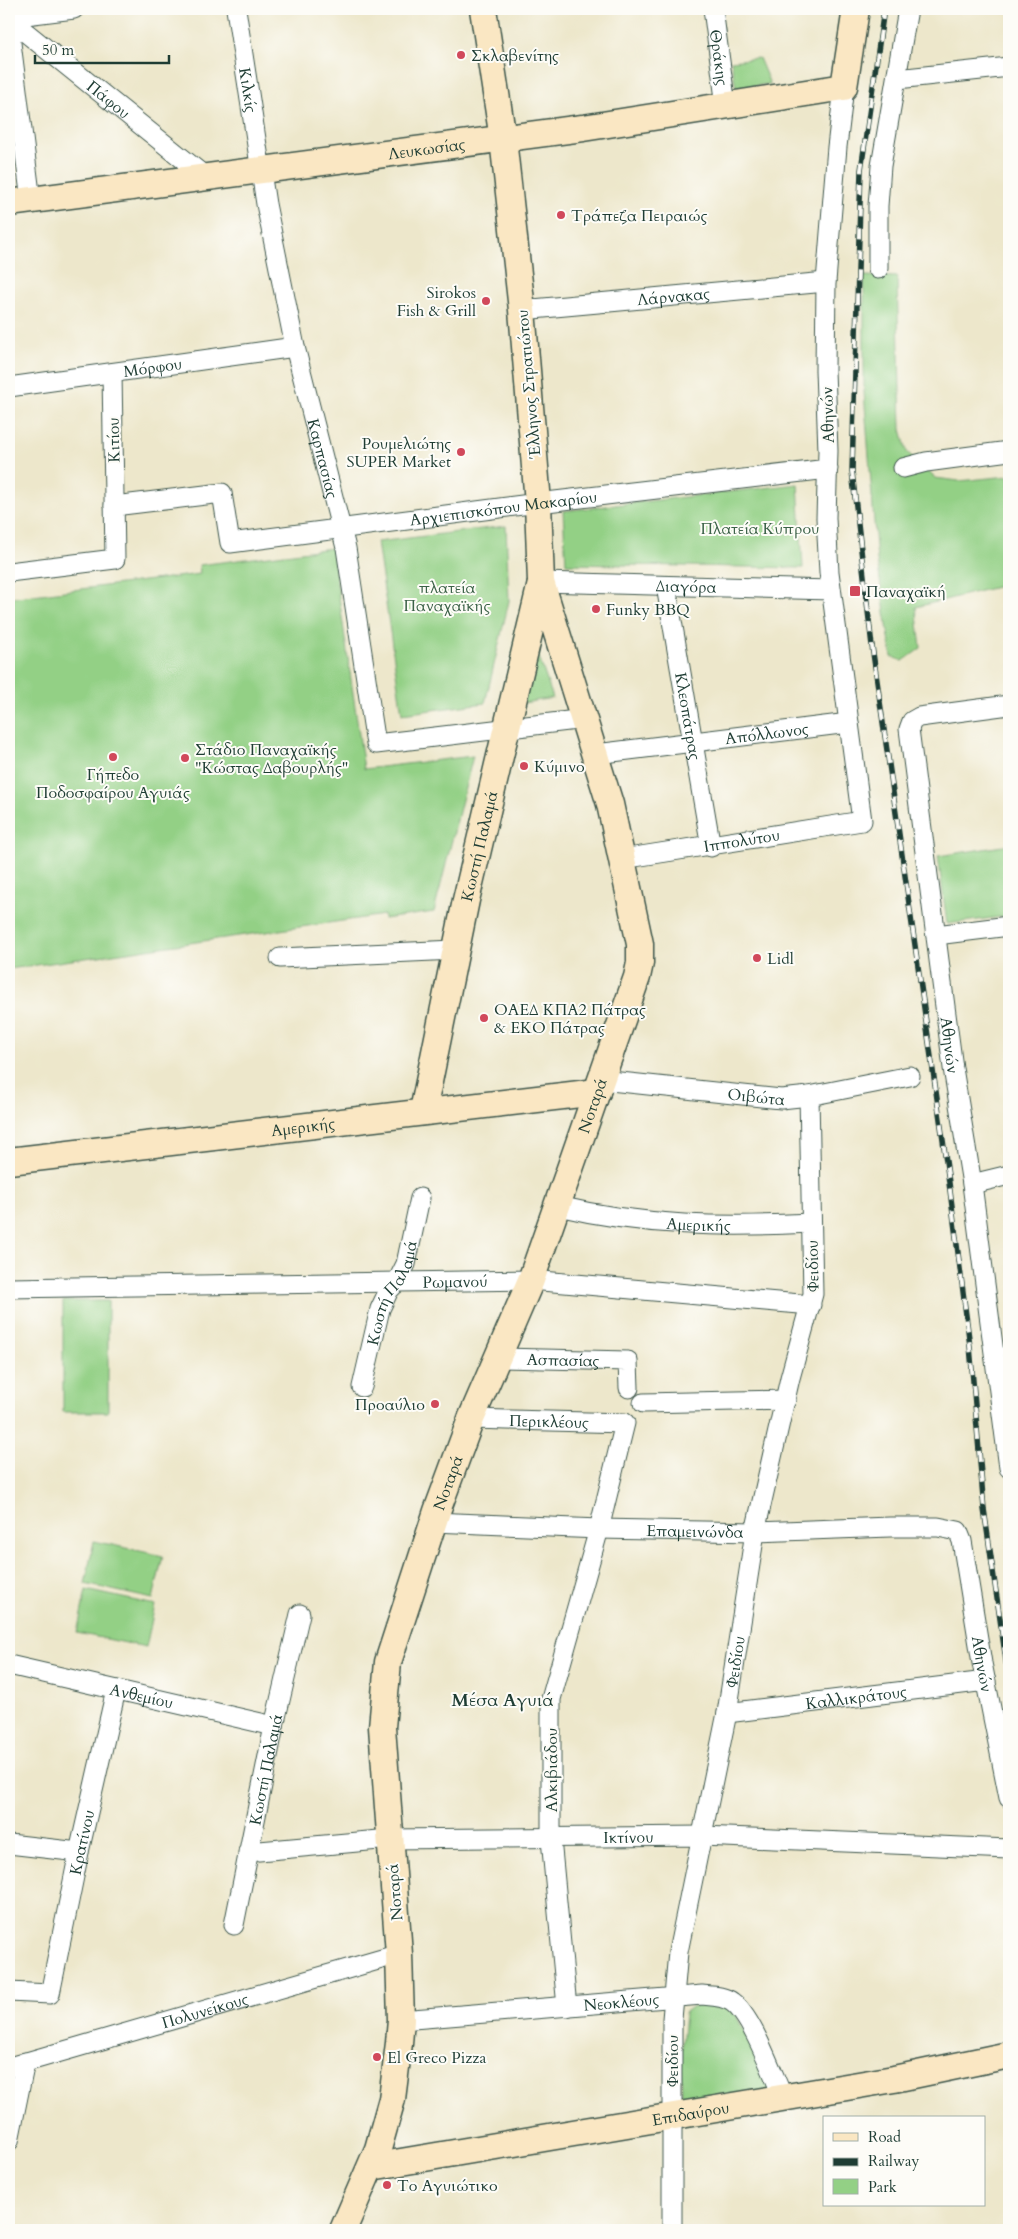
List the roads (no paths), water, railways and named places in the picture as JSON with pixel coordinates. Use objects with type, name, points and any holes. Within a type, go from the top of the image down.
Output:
[{"type":"street","points":[[9,18],[74,9]]},
{"type":"street","name":"Κιλκίς","points":[[236,9],[260,172]]},
{"type":"street","name":"Έλληνος Στρατιώτου","points":[[483,9],[503,139],[522,310],[538,503],[541,582],[596,754]]},
{"type":"street","name":"Θράκης","points":[[713,9],[726,106]]},
{"type":"street","name":"Αθηνών","points":[[856,9],[837,147],[826,282],[825,353],[828,469],[826,518],[831,590],[862,822]]},
{"type":"street","points":[[878,269],[877,228],[881,166],[908,9]]},
{"type":"street","name":"Πάφου","points":[[9,18],[208,179]]},
{"type":"street","points":[[9,27],[20,202]]},
{"type":"street","points":[[897,79],[1009,66]]},
{"type":"street","name":"Λευκωσίας","points":[[20,202],[208,179],[503,139],[844,87]]},
{"type":"street","name":"Καρπασίας","points":[[260,172],[295,347],[342,528],[376,744],[506,729]]},
{"type":"street","name":"Λάρνακας","points":[[522,310],[826,282]]},
{"type":"street","name":"Μόρφου","points":[[9,388],[295,347]]},
{"type":"street","name":"Κιτίου","points":[[9,572],[115,559],[112,373]]},
{"type":"street","points":[[903,468],[926,462],[1009,452]]},
{"type":"street","name":"Αρχιεπισκόπου Μακαρίου","points":[[114,506],[222,493],[230,543],[538,503],[828,469]]},
{"type":"street","name":"Διαγόρα","points":[[541,582],[831,590]]},
{"type":"street","name":"Κωστή Παλαμά","points":[[423,1111],[455,950],[541,582]]},
{"type":"street","name":"Κλεοπάτρας","points":[[666,586],[711,847]]},
{"type":"street","name":"Αθηνών","points":[[1009,706],[919,717],[910,725],[954,1068],[1004,1385],[1009,1468]]},
{"type":"street","points":[[506,729],[585,719]]},
{"type":"street","name":"Απόλλωνος","points":[[596,754],[849,722]]},
{"type":"street","name":"Νοταρά","points":[[342,2230],[378,2149],[392,2099],[401,2020],[399,1954],[382,1727],[388,1662],[433,1522],[471,1419],[531,1280],[558,1206],[640,963],[640,944],[608,796],[596,754]]},
{"type":"street","name":"Ιππολύτου","points":[[622,859],[711,847],[862,822]]},
{"type":"street","points":[[936,935],[1009,926]]},
{"type":"street","points":[[280,958],[455,950]]},
{"type":"street","name":"Οιβώτα","points":[[599,1086],[781,1099],[809,1096],[910,1076]]},
{"type":"street","name":"Αμερικής","points":[[9,1161],[423,1111],[599,1086]]},
{"type":"street","name":"Φειδίου","points":[[672,2230],[673,1998],[678,1952],[727,1714],[755,1532],[786,1400],[812,1305],[814,1272],[811,1223],[809,1096]]},
{"type":"street","points":[[972,1184],[1009,1174]]},
{"type":"street","name":"Κωστή Παλαμά","points":[[362,1387],[380,1309],[389,1290],[397,1282],[406,1264],[420,1198]]},
{"type":"street","name":"Αμερικής","points":[[558,1206],[612,1218],[697,1226],[811,1223]]},
{"type":"street","name":"Ρωμανού","points":[[9,1288],[531,1280],[812,1305]]},
{"type":"street","name":"Ασπασίας","points":[[497,1358],[628,1361],[629,1388]]},
{"type":"street","points":[[642,1403],[786,1400]]},
{"type":"street","name":"Περικλέους","points":[[471,1419],[625,1423]]},
{"type":"street","name":"Αλκιβιάδου","points":[[567,2007],[552,1838],[552,1699],[599,1529],[625,1423]]},
{"type":"street","name":"Επαμεινώνδα","points":[[433,1522],[599,1529],[755,1532],[890,1527],[938,1528],[958,1531]]},
{"type":"street","name":"Αθηνών","points":[[958,1531],[962,1541],[986,1681],[1009,1798]]},
{"type":"street","name":"Κωστή Παλαμά","points":[[234,1925],[274,1726],[300,1614]]},
{"type":"street","name":"Ανθεμίου","points":[[9,1665],[274,1726]]},
{"type":"street","name":"Καλλικράτους","points":[[727,1714],[986,1681]]},
{"type":"street","name":"Κρατίνου","points":[[9,1992],[50,1994],[79,1852],[116,1690]]},
{"type":"street","name":"Ικτίνου","points":[[248,1852],[390,1839],[702,1836],[1009,1849]]},
{"type":"street","points":[[9,1844],[79,1852]]},
{"type":"street","name":"Πολυνείκους","points":[[17,2064],[399,1954]]},
{"type":"street","name":"Νεοκλέους","points":[[401,2020],[673,1998],[709,1996],[727,1999],[735,2005],[750,2026],[783,2097]]},
{"type":"street","name":"Επιδαύρου","points":[[371,2167],[894,2079],[1009,2055]]},
{"type":"street","points":[[9,2141],[17,2064]]},
{"type":"railway","points":[[884,9],[861,170],[852,471],[872,646],[948,1175],[970,1346],[984,1509],[1009,1681]]},
{"type":"place","name":"Σκλαβενίτης","points":[[461,55]]},
{"type":"place","name":"Τράπεζα Πειραιώς","points":[[561,215]]},
{"type":"place","name":"Sirokos Fish & Grill","points":[[486,301]]},
{"type":"place","name":"Ρουμελιώτης SUPER Market","points":[[461,452]]},
{"type":"place","name":"Παναχαϊκή","points":[[855,591]]},
{"type":"place","name":"Funky BBQ","points":[[596,609]]},
{"type":"place","name":"Γήπεδο Ποδοσφαίρου Αγυιάς","points":[[113,757]]},
{"type":"place","name":"Στάδιο Παναχαϊκής \"Κώστας Δαβουρλής\"","points":[[185,758]]},
{"type":"place","name":"Κύμινο","points":[[524,766]]},
{"type":"place","name":"Lidl","points":[[757,958]]},
{"type":"place","name":"ΟΑΕΔ ΚΠΑ2 Πάτρας & ΕΚΟ Πάτρας","points":[[484,1018]]},
{"type":"place","name":"Προαύλιο","points":[[435,1404]]},
{"type":"place","name":"El Greco Pizza","points":[[377,2057]]},
{"type":"place","name":"Το Αγυιώτικο","points":[[387,2185]]},
{"type":"district","name":"Μέσα Αγυιά","points":[[503,1700]]},
{"type":"park label","name":"Πλατεία Κύπρου","points":[[760,528]]},
{"type":"park label","name":"πλατεία Παναχαϊκής","points":[[447,596]]}]
